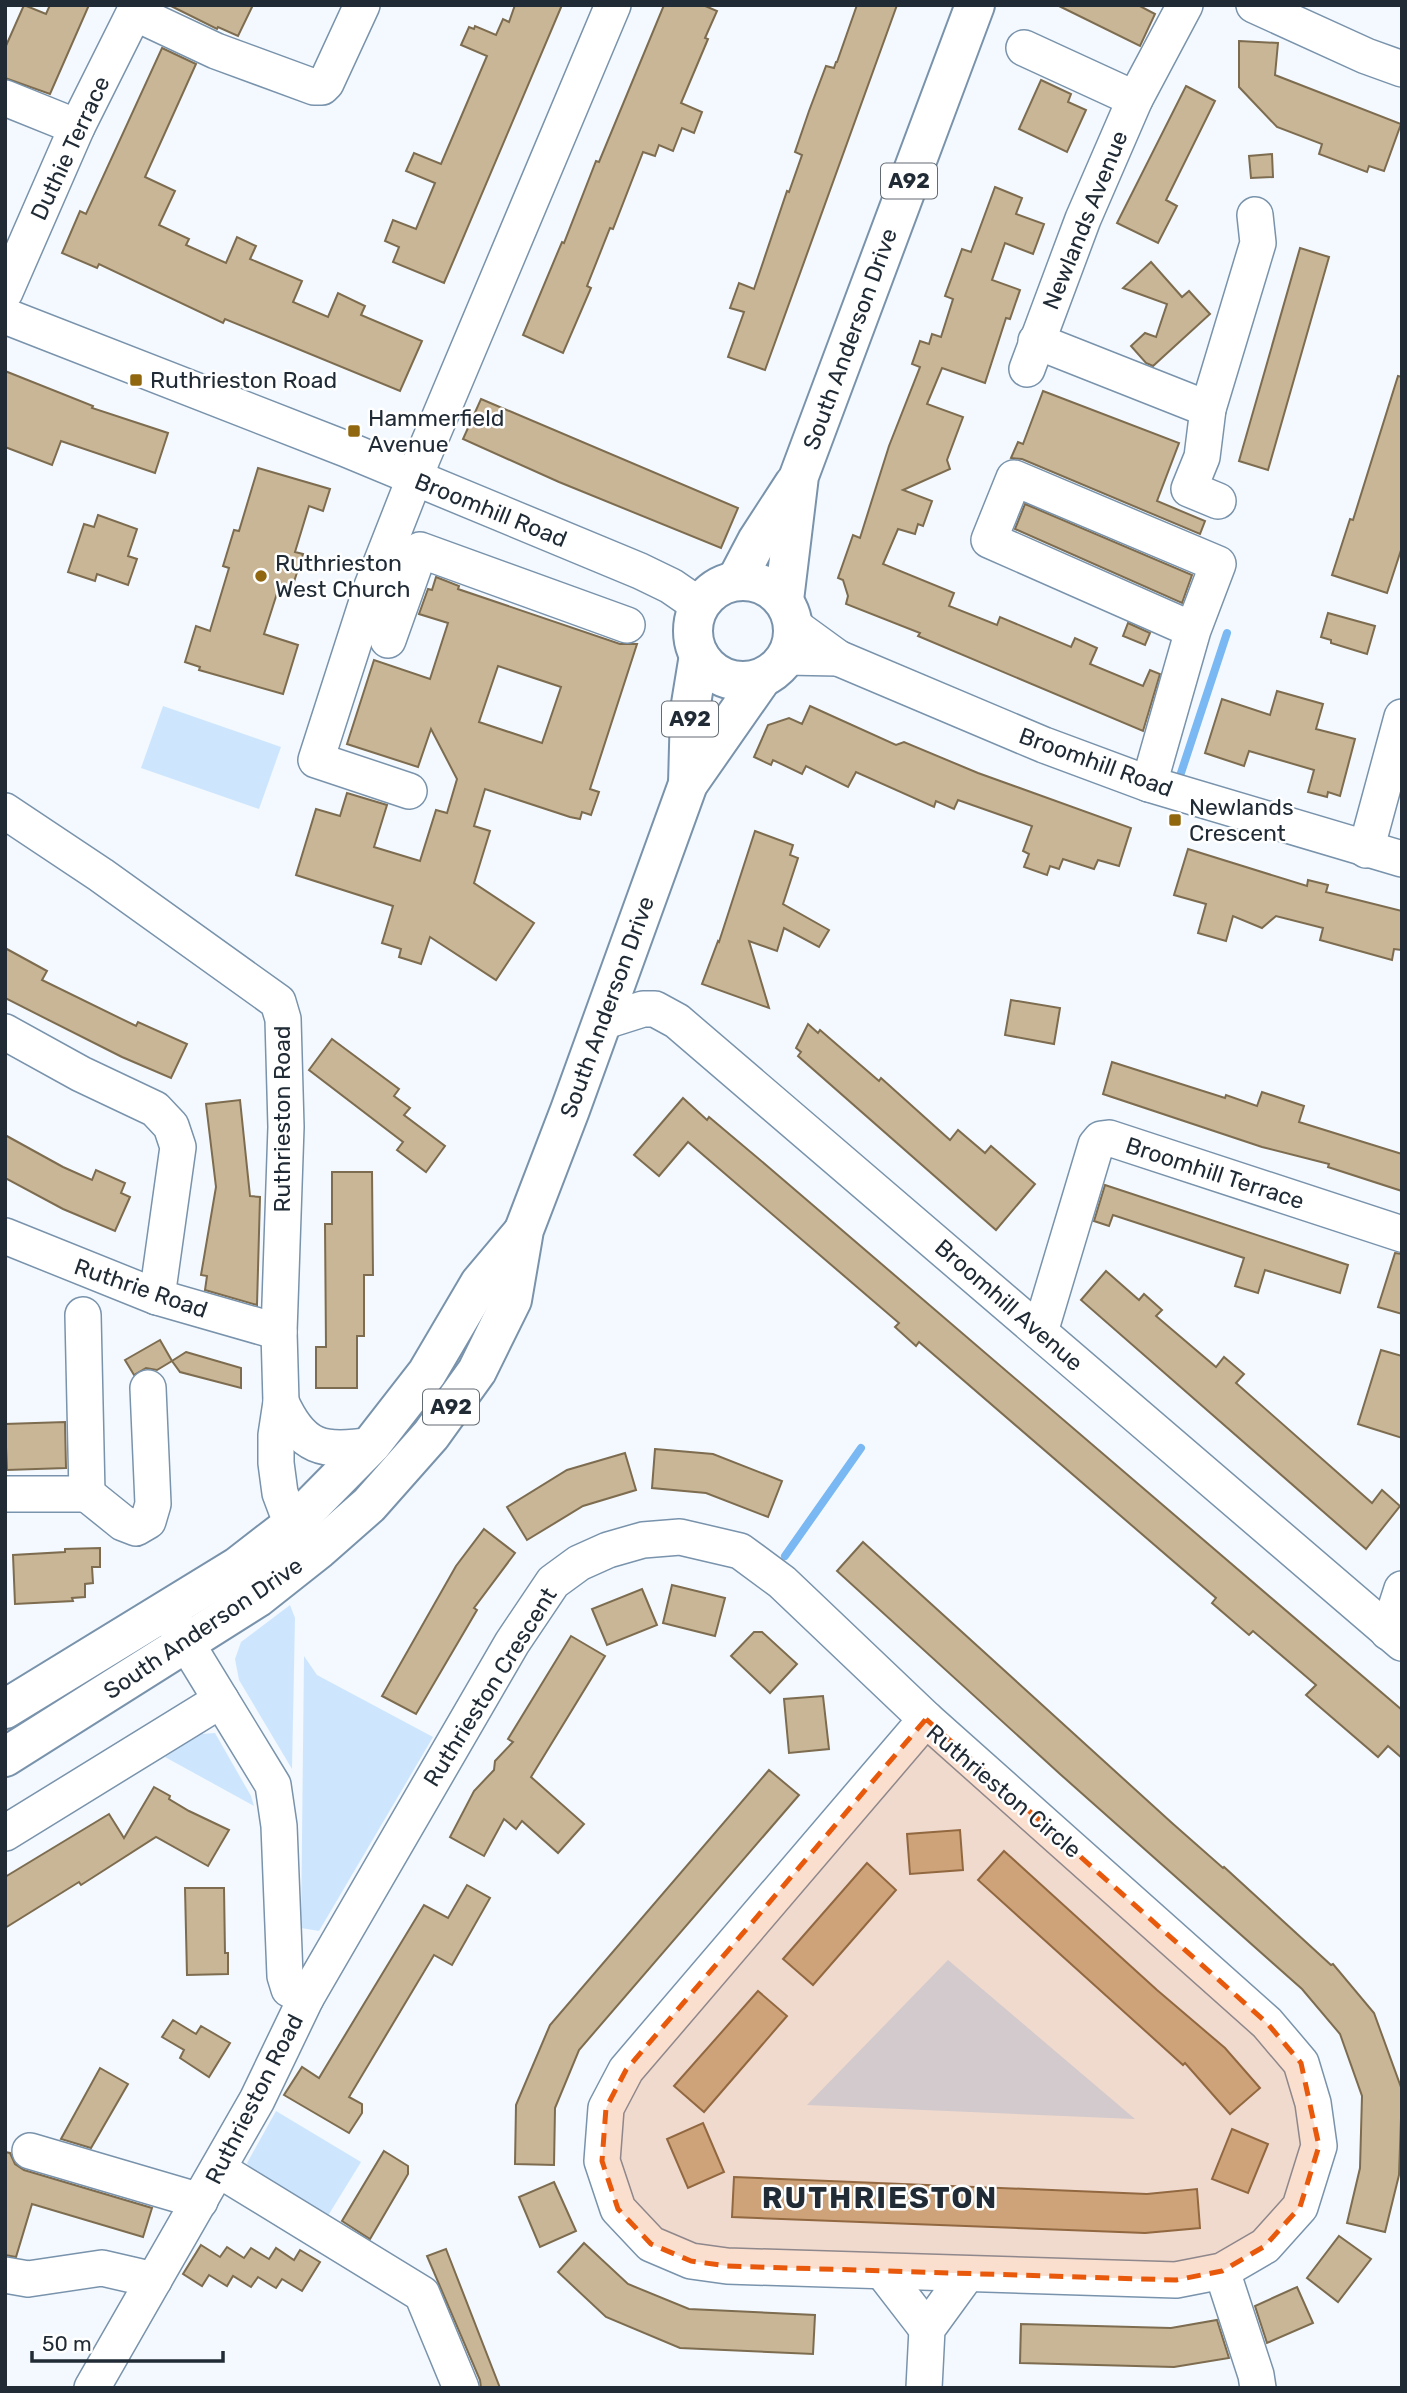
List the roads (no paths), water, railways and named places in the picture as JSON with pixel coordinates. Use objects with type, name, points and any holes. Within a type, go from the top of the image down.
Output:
[{"type":"main road","name":"South Anderson Drive","points":[[799,476],[975,5]]},
{"type":"main road","name":"A92","points":[[736,581],[757,541],[799,476]]},
{"type":"main road","name":"A92","points":[[688,784],[781,640],[799,476]]},
{"type":"main road","points":[[699,606],[715,589],[736,581],[754,581],[770,588],[781,640]]},
{"type":"main road","name":"A92","points":[[688,784],[690,710],[699,654],[693,630],[699,606]]},
{"type":"main road","name":"A92","points":[[699,654],[711,669],[726,678],[744,681],[781,640]]},
{"type":"main road","name":"South Anderson Drive","points":[[5,1709],[237,1567],[369,1505],[431,1435],[477,1371],[512,1300],[524,1230],[688,784]]},
{"type":"main road","name":"South Anderson Drive","points":[[5,1758],[257,1598],[427,1373],[481,1283],[524,1230]]},
{"type":"street","points":[[136,9],[216,51],[314,87],[322,87],[362,5]]},
{"type":"street","points":[[409,791],[316,760],[371,589],[414,478],[452,382],[613,5]]},
{"type":"street","name":"Newlands Avenue","points":[[1185,5],[1135,99],[1083,219],[1031,355],[1209,409]]},
{"type":"street","points":[[1254,5],[1402,69]]},
{"type":"street","name":"Duthie Terrace","points":[[5,292],[77,127],[136,9]]},
{"type":"street","points":[[1024,48],[1135,99]]},
{"type":"street","points":[[5,98],[77,127]]},
{"type":"street","points":[[1218,501],[1189,489],[1202,457],[1209,409],[1258,243],[1255,215]]},
{"type":"street","name":"Broomhill Road","points":[[5,316],[334,444],[544,531],[671,586],[699,606]]},
{"type":"street","points":[[1149,784],[1193,630],[1218,564],[1014,478],[989,540],[1193,630]]},
{"type":"street","points":[[523,587],[544,531]]},
{"type":"street","points":[[388,640],[420,550],[627,625]]},
{"type":"street","name":"Broomhill Road","points":[[781,640],[838,658],[1044,745],[1149,784],[1402,859]]},
{"type":"street","points":[[1366,850],[1402,717]]},
{"type":"street","name":"Ruthrieston Road","points":[[5,811],[278,1002],[283,1019],[286,1127],[279,1332],[281,1402],[276,1435],[276,1464],[280,1493],[306,1536]]},
{"type":"street","name":"Broomhill Avenue","points":[[602,1023],[643,1009],[655,1009],[677,1021],[1395,1638]]},
{"type":"street","points":[[5,1032],[81,1074],[155,1109],[171,1126],[178,1147],[157,1297]]},
{"type":"street","name":"Broomhill Terrace","points":[[1040,1332],[1096,1145],[1101,1139],[1109,1138],[1402,1234]]},
{"type":"street","name":"Ruthrie Road","points":[[5,1236],[157,1297],[279,1332]]},
{"type":"street","points":[[82,1315],[87,1494]]},
{"type":"street","points":[[5,1494],[87,1494],[126,1526],[136,1528],[148,1521],[153,1509],[149,1388]]},
{"type":"street","points":[[281,1402],[289,1418],[308,1441],[322,1448],[347,1449],[371,1445]]},
{"type":"street","name":"Ruthrieston Crescent","points":[[306,1998],[498,1666],[553,1582],[579,1563],[643,1539],[680,1537],[740,1551],[782,1582],[926,1719]]},
{"type":"street","points":[[1395,1638],[1402,1589]]},
{"type":"street","name":"Ruthrieston Road","points":[[92,2388],[257,2100],[306,1998],[289,1989],[285,1976],[279,1826],[273,1785],[167,1612]]},
{"type":"street","points":[[5,1833],[221,1700]]},
{"type":"street","name":"Ruthrieston Circle","points":[[926,1719],[1268,2023],[1301,2063],[1313,2103],[1318,2146],[1300,2207],[1265,2246],[1222,2271],[1176,2280],[727,2266],[691,2261],[651,2244],[618,2209],[602,2161],[606,2108],[626,2070],[926,1719]]},
{"type":"street","points":[[30,2151],[200,2201]]},
{"type":"street","points":[[218,2169],[422,2294],[461,2388]]},
{"type":"street","points":[[5,2274],[28,2279],[102,2268],[154,2280]]},
{"type":"street","points":[[1222,2271],[1258,2388]]},
{"type":"street","points":[[883,2272],[926,2329]]},
{"type":"street","points":[[924,2388],[926,2329],[967,2274]]},
{"type":"waterway","points":[[1178,782],[1227,633]]},
{"type":"waterway","points":[[785,1556],[861,1448]]},
{"type":"place","name":"Ruthrieston Road","points":[[136,380]]},
{"type":"place","name":"Hammerfield Avenue","points":[[354,431]]},
{"type":"place","name":"Ruthrieston West Church","points":[[261,576]]},
{"type":"place","name":"Newlands Crescent","points":[[1175,820]]},
{"type":"district","name":"RUTHRIESTON","points":[[880,2198]]}]
